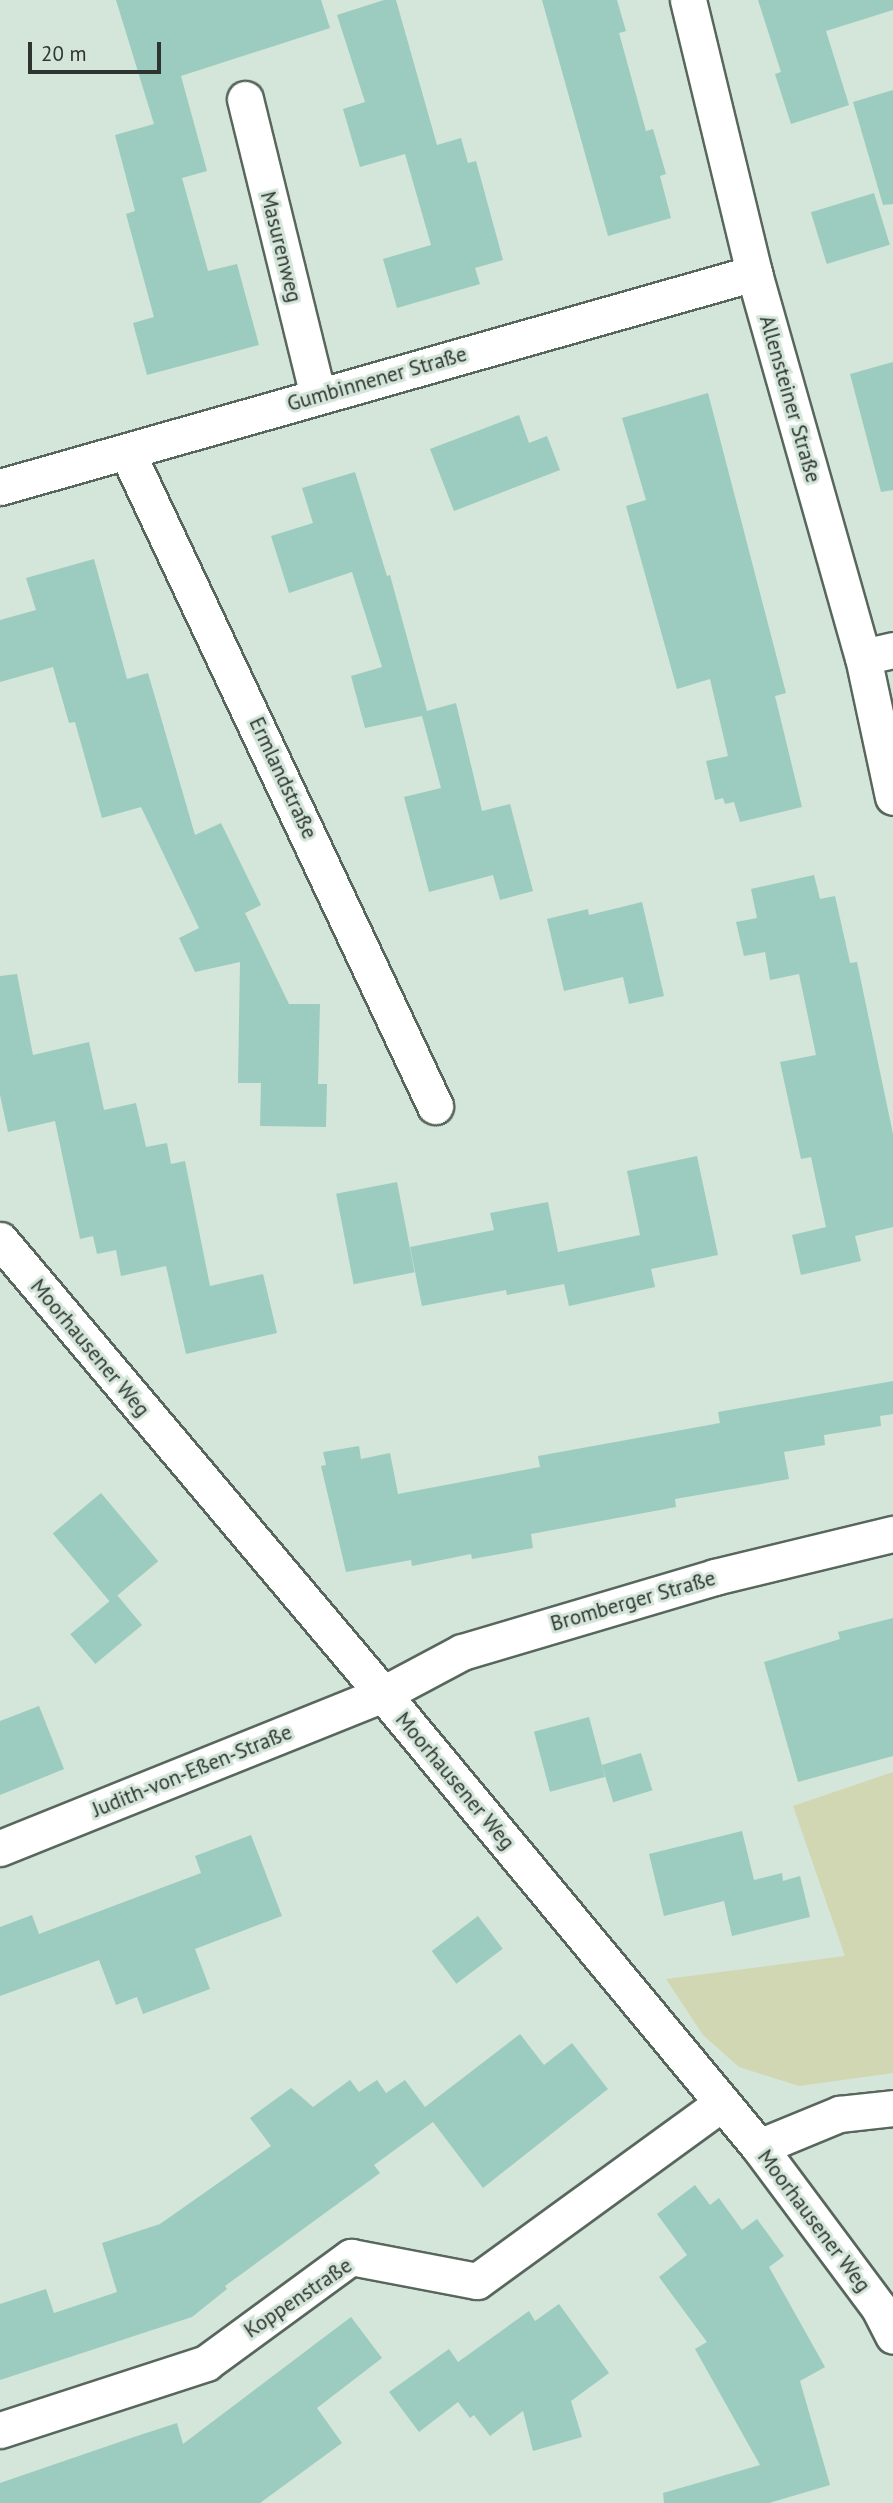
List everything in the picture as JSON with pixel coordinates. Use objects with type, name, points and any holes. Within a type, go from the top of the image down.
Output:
[{"type":"street","name":"Allensteiner Straße","points":[[688,0],[754,273],[878,654],[893,797]]},
{"type":"street","name":"Masurenweg","points":[[245,99],[318,396]]},
{"type":"street","name":"Gumbinnener Straße","points":[[0,487],[754,273]]},
{"type":"street","name":"Ermlandstraße","points":[[127,452],[435,1106]]},
{"type":"street","name":"Moorhausener Weg","points":[[0,1240],[383,1694],[759,2147],[879,2308],[893,2336]]},
{"type":"street","name":"Bromberger Straße","points":[[383,1694],[462,1652],[715,1577],[893,1534]]},
{"type":"street","name":"Judith-von-Eßen-Straße","points":[[0,1848],[383,1694]]},
{"type":"street","name":"Koppenstraße","points":[[0,2430],[206,2363],[351,2257],[477,2281],[722,2103]]},
{"type":"street","points":[[759,2147],[839,2114],[893,2108]]},
{"type":"green space","points":[[893,1772],[893,2073],[799,2086],[739,2067],[703,2035],[666,1979],[845,1956],[793,1806]]},
{"type":"building","points":[[116,0],[321,0],[330,28],[181,76],[207,171],[182,178],[208,271],[237,264],[259,345],[147,375],[133,323],[154,317],[126,214],[135,211],[115,135],[154,124]]},
{"type":"building","points":[[384,0],[396,0],[437,145],[461,138],[468,163],[476,161],[503,260],[475,268],[480,284],[397,308],[383,259],[431,245],[405,154],[360,167],[343,109],[365,102],[337,15]]},
{"type":"building","points":[[542,0],[617,0],[626,31],[619,33],[646,131],[653,129],[666,174],[660,176],[671,218],[608,236]]},
{"type":"building","points":[[758,0],[893,0],[893,10],[826,31],[849,105],[791,124],[775,74],[781,72]]},
{"type":"building","points":[[893,90],[893,204],[883,205],[853,102]]},
{"type":"building","points":[[874,193],[890,245],[827,264],[811,212]]},
{"type":"building","points":[[893,362],[893,490],[881,492],[850,374]]},
{"type":"building","points":[[708,393],[786,693],[775,696],[802,807],[740,822],[734,802],[725,804],[723,798],[715,800],[706,761],[728,756],[710,679],[677,689],[626,506],[646,500],[622,418]]},
{"type":"building","points":[[519,415],[529,443],[547,436],[560,470],[454,511],[430,449]]},
{"type":"building","points":[[355,472],[387,576],[390,575],[427,711],[456,703],[482,811],[510,804],[533,891],[500,900],[493,875],[429,892],[404,797],[441,788],[422,716],[365,728],[351,676],[382,667],[352,572],[289,593],[271,536],[313,523],[302,488]]},
{"type":"building","points":[[94,559],[127,679],[148,673],[195,835],[221,823],[261,905],[245,913],[289,1004],[320,1004],[318,1084],[327,1084],[326,1127],[260,1126],[261,1083],[238,1083],[240,962],[195,972],[179,938],[199,928],[141,807],[102,818],[75,722],[69,723],[53,667],[0,682],[0,620],[36,610],[26,578]]},
{"type":"building","points":[[814,875],[820,899],[835,896],[850,963],[857,962],[893,1134],[893,1227],[855,1236],[861,1261],[801,1275],[792,1235],[826,1227],[811,1157],[801,1159],[780,1062],[816,1055],[799,974],[770,980],[765,952],[744,956],[736,922],[757,918],[751,889]]},
{"type":"building","points":[[642,902],[664,996],[629,1004],[623,977],[564,991],[547,919],[588,909],[589,915]]},
{"type":"building","points":[[17,974],[33,1055],[89,1042],[104,1110],[136,1103],[146,1147],[167,1143],[171,1164],[185,1161],[210,1286],[263,1274],[277,1333],[186,1354],[166,1266],[121,1276],[116,1250],[97,1254],[93,1236],[80,1239],[55,1121],[8,1132],[0,1095],[0,976]]},
{"type":"building","points":[[697,1156],[718,1255],[651,1269],[655,1287],[569,1306],[564,1284],[507,1295],[506,1290],[422,1306],[410,1247],[494,1230],[490,1213],[548,1202],[558,1252],[640,1235],[627,1171]]},
{"type":"building","points":[[397,1182],[415,1272],[354,1284],[336,1194]]},
{"type":"building","points":[[893,1381],[893,1414],[880,1416],[881,1426],[824,1435],[825,1445],[784,1452],[789,1479],[675,1499],[676,1507],[531,1534],[533,1548],[472,1559],[471,1554],[412,1566],[411,1560],[346,1572],[321,1466],[326,1465],[323,1452],[359,1446],[361,1459],[390,1453],[398,1494],[540,1467],[538,1456],[720,1423],[718,1412]]},
{"type":"building","points":[[101,1493],[158,1561],[110,1602],[53,1533]]},
{"type":"building","points":[[117,1595],[142,1625],[95,1664],[70,1634]]},
{"type":"building","points":[[893,1618],[893,1756],[798,1782],[764,1662],[840,1639],[838,1632]]},
{"type":"building","points":[[39,1706],[64,1769],[0,1795],[0,1721]]},
{"type":"building","points":[[589,1717],[605,1777],[550,1792],[534,1732]]},
{"type":"building","points":[[641,1753],[652,1790],[613,1802],[602,1765]]},
{"type":"building","points":[[742,1831],[754,1880],[782,1873],[783,1881],[800,1876],[810,1917],[732,1936],[724,1901],[664,1916],[649,1854]]},
{"type":"building","points":[[251,1835],[282,1916],[195,1949],[210,1989],[143,2014],[137,1997],[116,2005],[99,1960],[0,1996],[0,1927],[32,1915],[39,1934],[201,1873],[195,1856]]},
{"type":"building","points":[[478,1916],[503,1949],[456,1984],[432,1951]]},
{"type":"building","points":[[520,2034],[544,2065],[572,2043],[608,2089],[483,2188],[433,2122],[374,2165],[380,2173],[225,2286],[227,2289],[192,2317],[0,2380],[0,2304],[46,2289],[54,2313],[117,2292],[102,2243],[160,2224],[271,2146],[250,2118],[291,2088],[313,2107],[350,2080],[359,2092],[377,2080],[386,2093],[405,2080],[425,2107]]},
{"type":"building","points":[[695,2185],[710,2205],[719,2198],[742,2230],[757,2219],[784,2256],[769,2267],[825,2367],[800,2381],[830,2485],[769,2503],[664,2503],[663,2493],[760,2465],[695,2349],[707,2342],[659,2277],[687,2255],[657,2214]]},
{"type":"building","points":[[559,2304],[609,2373],[571,2401],[582,2437],[533,2451],[523,2411],[490,2436],[474,2415],[470,2418],[458,2402],[419,2432],[389,2392],[449,2349],[458,2362],[529,2311],[535,2321]]},
{"type":"building","points":[[351,2317],[382,2358],[317,2408],[342,2443],[260,2503],[0,2503],[0,2483],[177,2423],[183,2444]]}]
